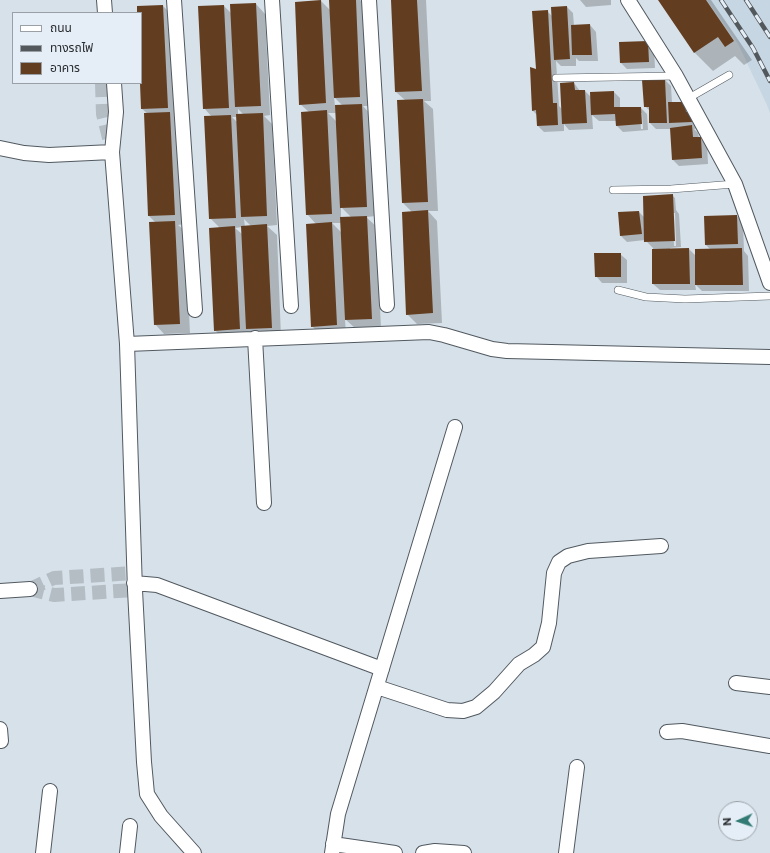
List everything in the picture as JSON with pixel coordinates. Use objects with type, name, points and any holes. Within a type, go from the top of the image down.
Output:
[{"type":"street","points":[[104,0],[105,12]]},
{"type":"street","points":[[174,0],[195,310]]},
{"type":"street","points":[[272,0],[291,306]]},
{"type":"street","points":[[369,0],[387,305]]},
{"type":"street","points":[[628,0],[689,98],[735,184],[770,283]]},
{"type":"street","points":[[114,84],[116,112],[112,152],[127,344],[134,583],[147,794],[161,816],[194,853]]},
{"type":"street","points":[[0,148],[24,153],[49,155],[112,152]]},
{"type":"street","points":[[127,344],[429,332],[492,349],[507,351],[770,357]]},
{"type":"street","points":[[255,338],[264,503]]},
{"type":"street","points":[[395,853],[333,849],[338,814],[455,427]]},
{"type":"street","points":[[377,687],[447,710],[463,711],[476,707],[494,692],[519,664],[534,655],[543,646],[549,623],[554,573],[559,562],[568,556],[588,550],[661,546]]},
{"type":"street","points":[[134,583],[157,585],[382,669]]},
{"type":"street","points":[[0,591],[30,589]]},
{"type":"street","points":[[736,683],[770,687]]},
{"type":"street","points":[[667,732],[682,731],[770,746]]},
{"type":"street","points":[[566,853],[577,767]]},
{"type":"street","points":[[43,853],[50,791]]},
{"type":"street","points":[[127,853],[130,826]]},
{"type":"street","points":[[423,853],[435,850],[464,853]]},
{"type":"lane","points":[[689,98],[729,75]]},
{"type":"lane","points":[[556,78],[676,76]]},
{"type":"lane","points":[[613,190],[671,189],[735,184]]},
{"type":"lane","points":[[618,290],[646,297],[686,299],[770,296]]},
{"type":"shaded area","points":[[707,0],[770,0],[770,113],[738,44]]},
{"type":"building","points":[[321,0],[326,103],[299,105],[295,2]]},
{"type":"building","points":[[329,0],[356,0],[360,97],[334,98]]},
{"type":"building","points":[[391,0],[417,0],[422,91],[395,92]]},
{"type":"building","points":[[658,0],[706,0],[734,41],[725,47],[718,37],[694,53]]},
{"type":"building","points":[[256,3],[261,106],[235,107],[230,4]]},
{"type":"building","points":[[163,5],[168,108],[141,109],[140,84],[142,84],[142,12],[137,12],[137,6]]},
{"type":"building","points":[[224,5],[229,108],[203,109],[198,6]]},
{"type":"building","points":[[567,6],[570,59],[554,60],[551,7]]},
{"type":"building","points":[[548,10],[553,103],[557,103],[558,125],[537,126],[536,110],[532,111],[530,67],[536,69],[532,11]]},
{"type":"building","points":[[590,24],[592,55],[572,55],[571,25]]},
{"type":"building","points":[[648,41],[649,62],[620,63],[619,42]]},
{"type":"building","points":[[665,79],[667,123],[649,123],[649,107],[644,107],[642,80]]},
{"type":"building","points":[[574,82],[575,90],[585,90],[587,123],[562,124],[560,83]]},
{"type":"building","points":[[614,91],[614,107],[641,107],[642,124],[616,126],[615,114],[591,115],[590,92]]},
{"type":"building","points":[[423,99],[428,202],[402,203],[397,100]]},
{"type":"building","points":[[668,102],[685,102],[686,112],[691,112],[692,122],[669,123]]},
{"type":"building","points":[[362,104],[367,207],[340,208],[335,105]]},
{"type":"building","points":[[327,110],[332,214],[306,215],[301,112]]},
{"type":"building","points":[[170,112],[175,215],[148,216],[144,113]]},
{"type":"building","points":[[263,113],[267,216],[241,217],[236,114]]},
{"type":"building","points":[[231,115],[236,218],[209,219],[204,116]]},
{"type":"building","points":[[692,125],[693,137],[701,137],[702,158],[672,160],[670,128]]},
{"type":"building","points":[[673,194],[675,241],[644,242],[643,196]]},
{"type":"building","points":[[428,210],[433,313],[406,315],[402,212]]},
{"type":"building","points":[[639,211],[642,234],[620,236],[618,212]]},
{"type":"building","points":[[737,215],[738,244],[705,245],[704,216]]},
{"type":"building","points":[[367,216],[372,319],[345,320],[340,217]]},
{"type":"building","points":[[175,221],[180,324],[154,325],[149,222]]},
{"type":"building","points":[[332,222],[337,325],[311,327],[306,224]]},
{"type":"building","points":[[267,224],[272,328],[246,329],[241,226]]},
{"type":"building","points":[[235,226],[240,329],[214,331],[209,228]]},
{"type":"building","points":[[689,248],[690,284],[652,284],[652,249]]},
{"type":"building","points":[[742,248],[743,285],[695,285],[695,249]]},
{"type":"building","points":[[594,253],[621,253],[621,277],[595,277]]},
{"type":"tunnel","points":[[102,84],[103,114],[112,150]]},
{"type":"tunnel","points":[[30,589],[54,578],[134,573]]},
{"type":"tunnel","points":[[30,589],[54,595],[135,590]]},
{"type":"railway","points":[[721,0],[753,48],[770,81]]},
{"type":"railway","points":[[746,0],[770,37]]}]
